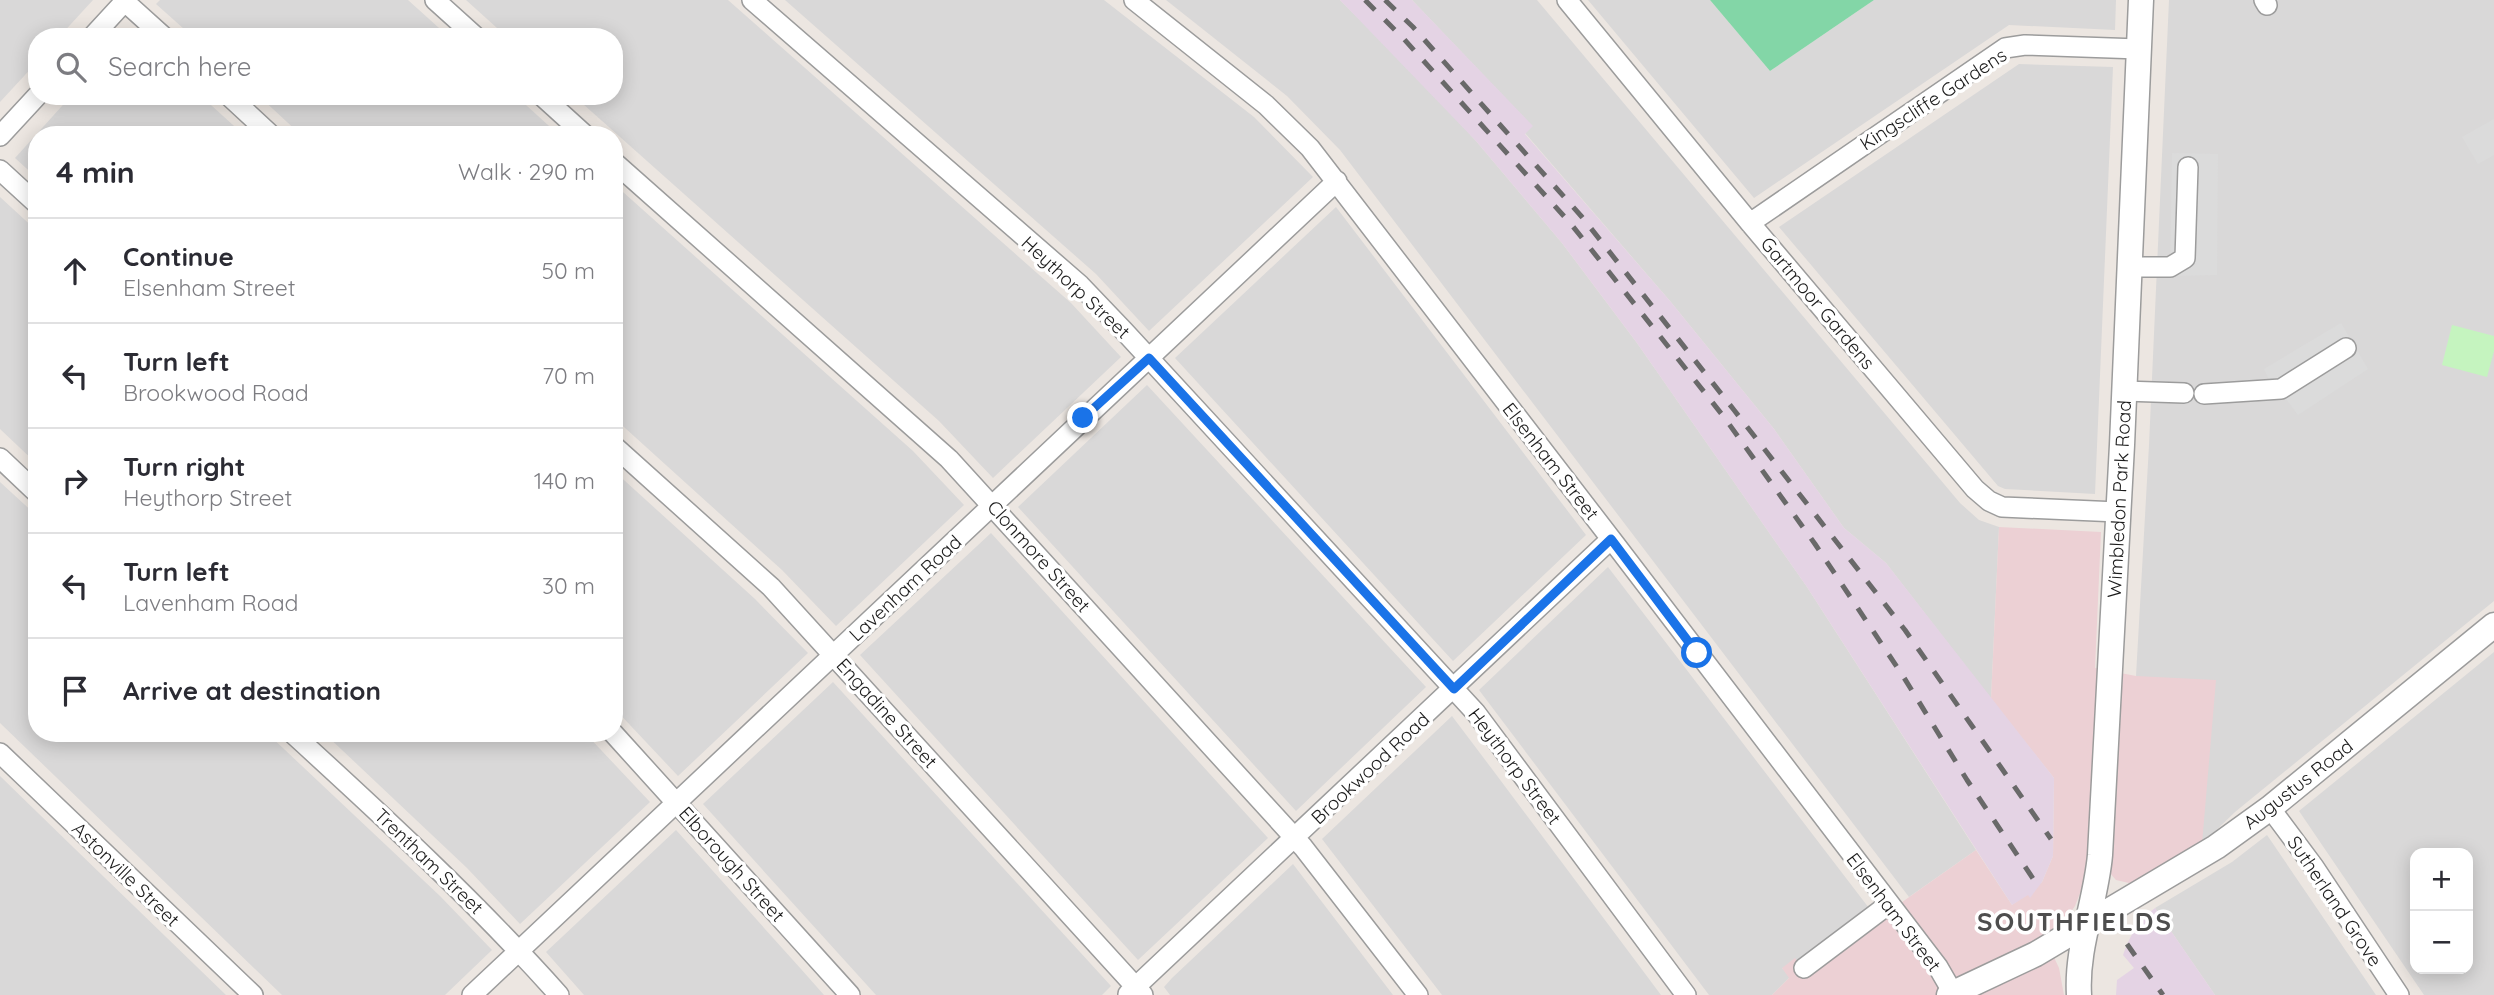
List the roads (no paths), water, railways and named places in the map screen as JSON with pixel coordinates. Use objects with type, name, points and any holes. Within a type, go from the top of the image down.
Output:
[{"type":"street","points":[[435,0],[466,28]]},
{"type":"street","name":"Heythorp Street","points":[[752,0],[1080,285],[1149,358],[1476,713],[1686,995]]},
{"type":"street","name":"Elsenham Street","points":[[1133,0],[1281,118],[1337,181],[1938,967],[1951,994]]},
{"type":"street","name":"Gartmoor Gardens","points":[[1567,0],[1975,489],[1989,501],[2002,507],[2118,512]]},
{"type":"street","name":"Wimbledon Park Road","points":[[2079,995],[2079,963],[2089,923],[2100,855],[2141,0]]},
{"type":"street","points":[[100,28],[124,1],[154,28]]},
{"type":"street","name":"Kingscliffe Gardens","points":[[1750,222],[2005,48],[2025,45],[2139,49]]},
{"type":"street","points":[[0,136],[29,105]]},
{"type":"street","points":[[239,105],[261,126]]},
{"type":"street","points":[[552,105],[574,126]]},
{"type":"street","points":[[2130,267],[2170,267],[2185,258],[2188,167]]},
{"type":"street","points":[[0,170],[28,196]]},
{"type":"street","name":"Clonmore Street","points":[[623,170],[923,435],[993,506],[1231,771],[1296,839],[1418,995]]},
{"type":"street","name":"Lavenham Road","points":[[472,995],[1337,181]]},
{"type":"street","points":[[2204,394],[2281,389],[2346,348]]},
{"type":"street","points":[[2124,391],[2183,393]]},
{"type":"street","name":"Engadine Street","points":[[623,454],[750,567],[834,654],[1136,992]]},
{"type":"street","points":[[0,458],[28,484]]},
{"type":"street","name":"Brookwood Road","points":[[1136,992],[1611,539]]},
{"type":"street","name":"Augustus Road","points":[[1951,994],[2036,954],[2190,864],[2270,808],[2494,625]]},
{"type":"street","name":"Trentham Street","points":[[302,742],[430,860],[520,951],[559,995]]},
{"type":"street","name":"Elborough Street","points":[[621,742],[850,995]]},
{"type":"street","name":"Astonville Street","points":[[0,753],[253,995]]},
{"type":"street","name":"Sutherland Grove","points":[[2270,808],[2314,867],[2399,995]]},
{"type":"street","points":[[1804,968],[1889,904]]},
{"type":"railway","points":[[1365,0],[1403,38],[1571,224],[1724,417],[1815,544],[2038,886]]},
{"type":"railway","points":[[1385,0],[1413,27],[1582,217],[1905,630],[2051,839]]},
{"type":"railway","points":[[2127,944],[2163,995]]},
{"type":"district","name":"SOUTHFIELDS","points":[[2075,921]]}]
